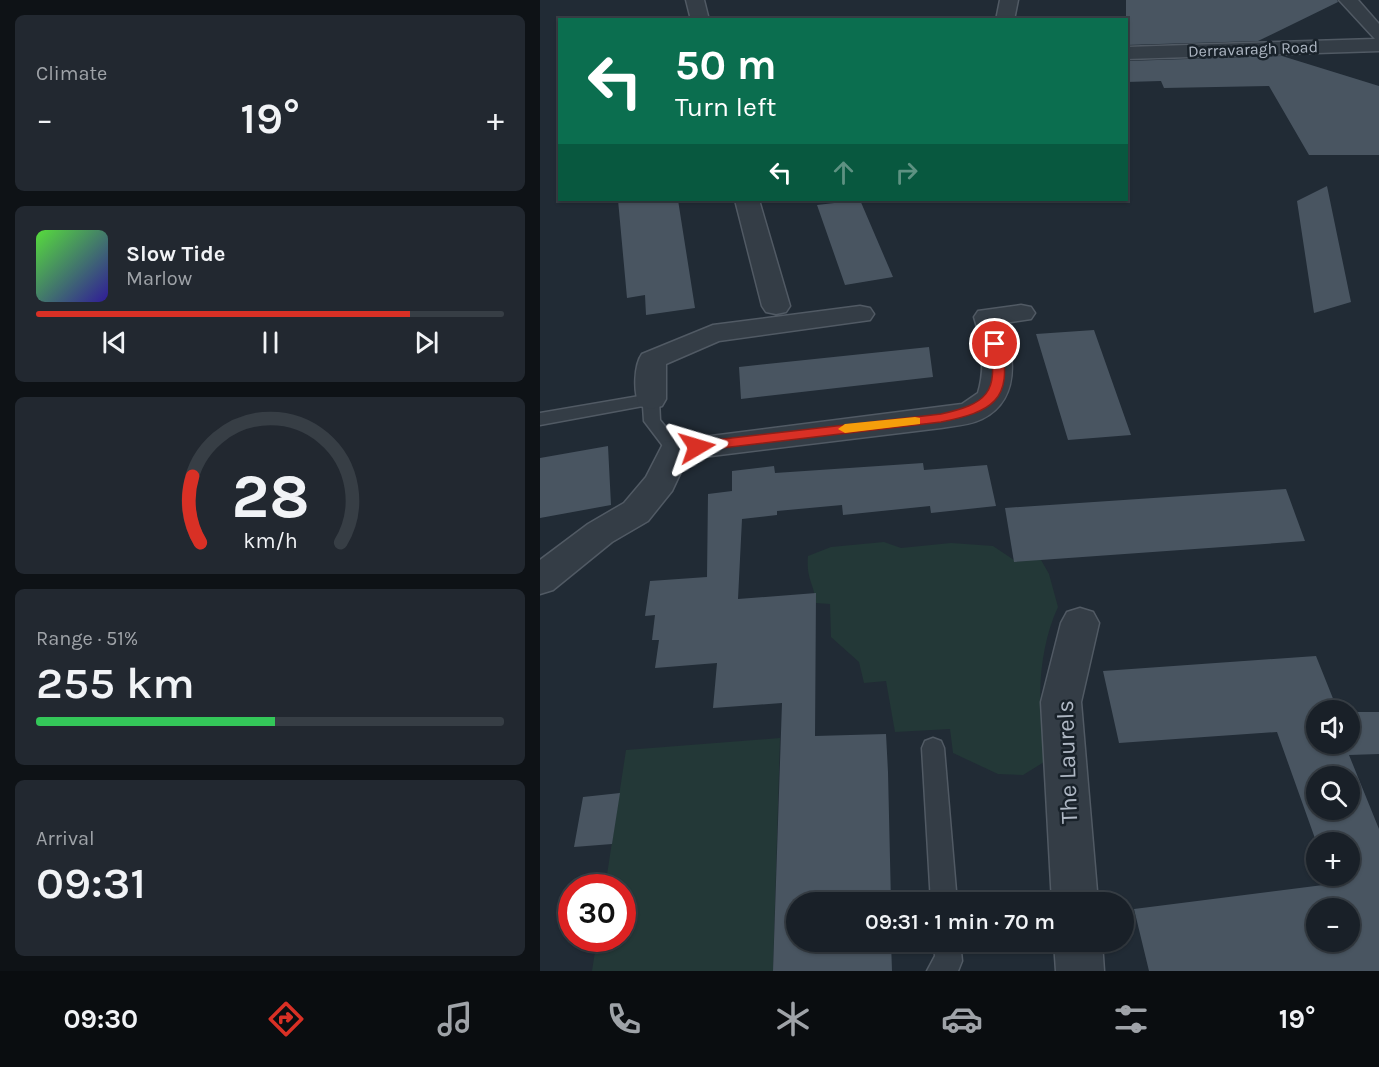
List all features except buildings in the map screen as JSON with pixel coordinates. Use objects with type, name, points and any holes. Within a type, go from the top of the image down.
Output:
[{"type":"street","points":[[695,0],[700,18]]},
{"type":"street","points":[[1005,18],[1009,0]]},
{"type":"street","points":[[1348,0],[1379,35]]},
{"type":"street","name":"Derravaragh Road","points":[[1128,53],[1379,45]]},
{"type":"street","points":[[747,201],[776,306]]},
{"type":"street","points":[[540,580],[600,533],[636,512],[660,483],[675,450],[941,418],[970,412],[992,398],[998,381],[998,358],[988,317],[1021,313]]},
{"type":"street","points":[[651,399],[652,360],[713,333],[860,314]]},
{"type":"street","name":"The Laurels","points":[[1074,892],[1061,702],[1080,623]]},
{"type":"street","points":[[1079,952],[1080,971]]},
{"type":"lane","points":[[540,418],[651,399],[652,421],[675,450]]},
{"type":"lane","points":[[933,748],[943,892]]},
{"type":"lane","points":[[940,971],[949,961],[948,952]]},
{"type":"green space","points":[[884,542],[901,548],[951,543],[993,546],[1014,560],[1041,560],[1049,574],[1058,607],[1049,631],[1041,672],[1040,699],[1045,742],[1044,762],[1023,775],[998,774],[953,753],[950,729],[895,732],[886,681],[864,683],[859,662],[831,637],[830,604],[816,603],[808,564],[808,556],[831,547]]},
{"type":"green space","points":[[780,738],[773,971],[592,971],[595,952],[636,952],[636,874],[607,874],[626,750]]},
{"type":"slow traffic","points":[[845,429],[915,421]]},
{"type":"route","points":[[697,447],[941,418],[970,412],[992,398],[998,381],[998,358],[995,344]]}]
